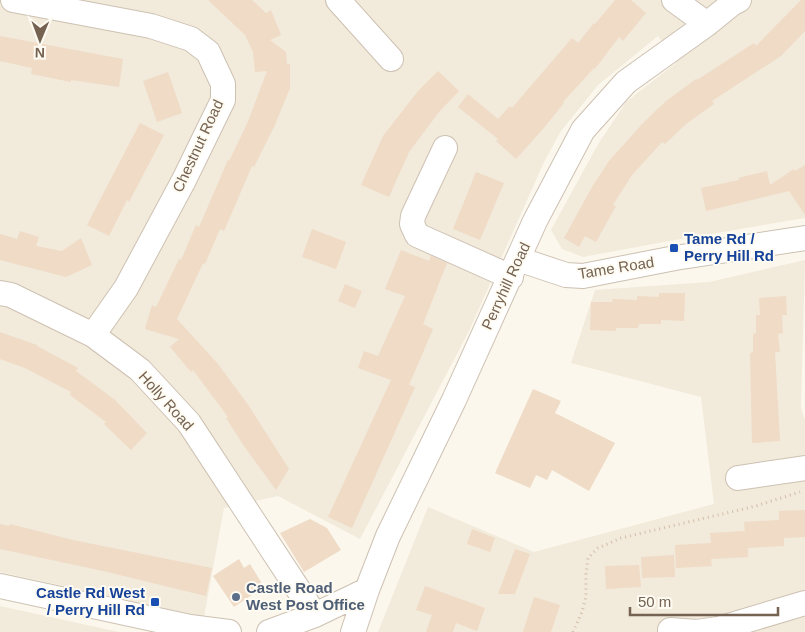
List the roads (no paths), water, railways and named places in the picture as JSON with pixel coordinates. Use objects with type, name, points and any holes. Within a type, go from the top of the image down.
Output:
[{"type":"street","name":"Chestnut Road","points":[[13,0],[151,26],[191,39],[208,52],[223,84],[223,100],[184,180],[126,288],[93,335]]},
{"type":"street","points":[[338,0],[392,59]]},
{"type":"street","points":[[674,0],[707,24]]},
{"type":"street","name":"Perryhill Road","points":[[354,632],[367,590],[388,536],[454,400],[556,179],[583,130],[626,82],[739,0]]},
{"type":"street","name":"Tame Road","points":[[445,148],[413,216],[412,224],[417,235],[514,268],[583,276],[675,258],[805,238]]},
{"type":"street","name":"Holly Road","points":[[0,293],[11,295],[93,335],[140,370],[189,423],[315,615]]},
{"type":"street","points":[[738,478],[805,468]]},
{"type":"street","points":[[0,586],[199,630],[229,632]]},
{"type":"street","points":[[271,632],[315,615],[367,590]]},
{"type":"street","points":[[670,630],[697,632],[718,629],[805,603]]},
{"type":"place","name":"Tame Rd / Perry Hill Rd","points":[[674,248]]},
{"type":"place","name":"Castle Road West Post Office","points":[[236,597]]},
{"type":"place","name":"Castle Rd West / Perry Hill Rd","points":[[155,602]]}]
